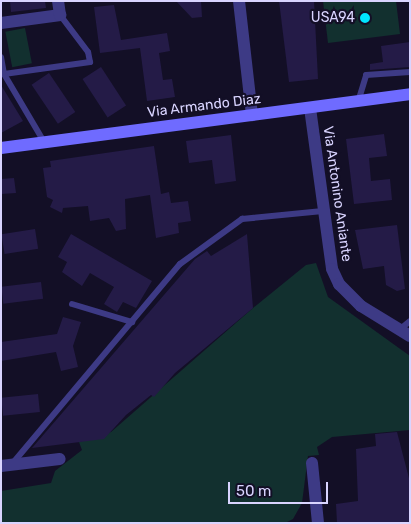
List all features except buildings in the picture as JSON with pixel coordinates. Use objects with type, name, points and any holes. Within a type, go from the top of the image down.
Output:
[{"type":"main road","name":"Via Armando Diaz","points":[[1,148],[410,94]]},
{"type":"street","points":[[1,23],[60,15],[58,1]]},
{"type":"street","points":[[239,1],[252,116]]},
{"type":"street","name":"Via Antonino Aniante","points":[[310,108],[323,211],[339,284],[346,295],[404,333]]},
{"type":"street","points":[[6,466],[60,460]]},
{"type":"street","points":[[312,463],[318,523]]},
{"type":"lane","points":[[4,74],[90,62],[88,52],[60,15]]},
{"type":"lane","points":[[1,57],[4,74],[44,142]]},
{"type":"lane","points":[[358,102],[366,75],[410,72]]},
{"type":"lane","points":[[6,466],[180,264],[236,222],[323,211]]},
{"type":"lane","points":[[72,304],[132,322]]},
{"type":"lane","points":[[404,333],[410,321]]},
{"type":"green space","name":"USA94","points":[[323,1],[396,1],[400,34],[328,43]]},
{"type":"green space","points":[[25,28],[32,63],[12,67],[5,32]]},
{"type":"green space","points":[[316,263],[328,297],[410,356],[410,430],[332,437],[317,447],[319,455],[308,456],[302,503],[293,519],[285,523],[1,523],[1,491],[51,483],[55,471],[82,450],[79,442],[111,432],[253,308],[306,265]]},
{"type":"place","name":"USA94","points":[[365,18]]}]
